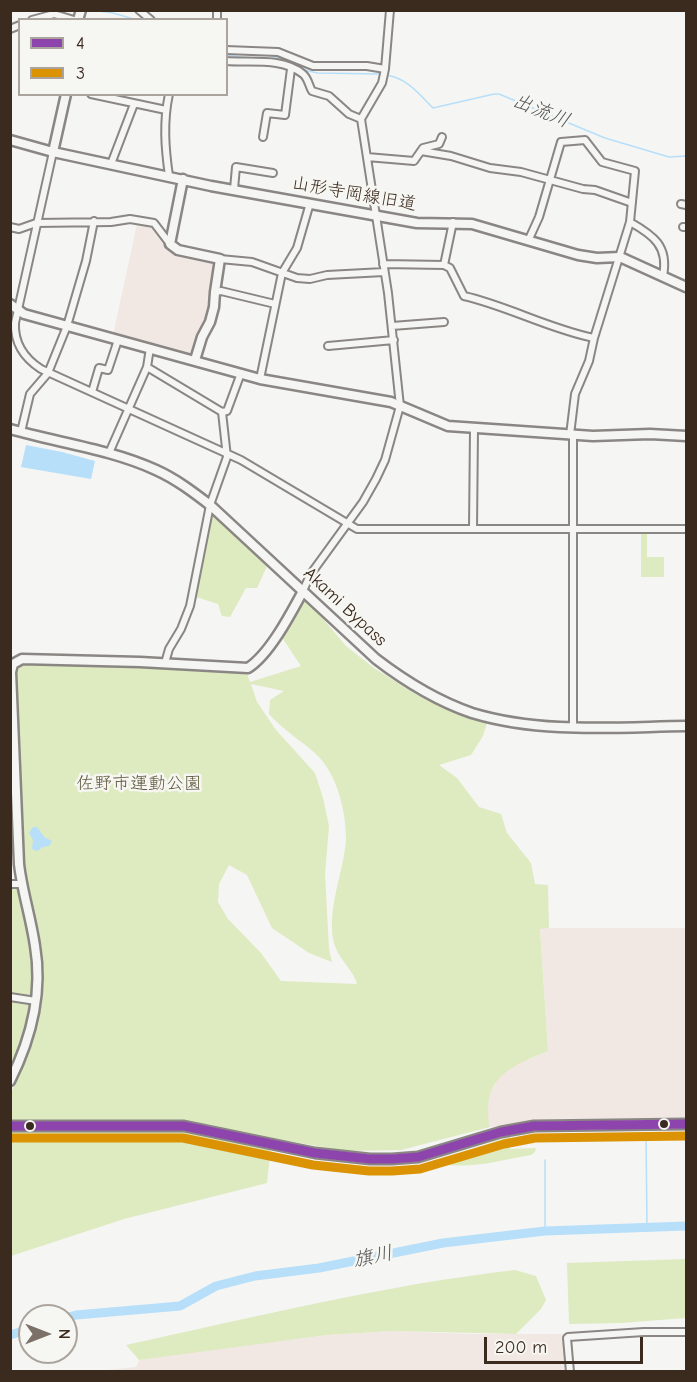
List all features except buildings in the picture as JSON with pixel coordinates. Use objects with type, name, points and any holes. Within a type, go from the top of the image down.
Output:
[{"type":"street","points":[[10,1081],[29,1037],[36,1000],[37,966],[35,945],[22,884],[16,796],[11,672],[13,664],[22,659],[249,668],[275,638],[310,575],[363,502],[385,460],[400,406],[394,340],[361,119],[382,83],[390,10]]},
{"type":"street","points":[[39,18],[54,14],[78,16]]},
{"type":"street","points":[[228,50],[278,52],[313,66],[367,66],[385,69]]},
{"type":"street","points":[[228,61],[274,63],[291,69],[305,76],[312,91],[329,96],[349,114],[361,119]]},
{"type":"street","points":[[263,137],[267,113],[285,115],[291,69]]},
{"type":"street","points":[[66,96],[14,307],[14,331],[26,358],[48,373],[129,408],[262,471],[357,529],[687,529]]},
{"type":"street","points":[[100,96],[166,110]]},
{"type":"street","points":[[169,96],[165,141],[169,176]]},
{"type":"street","points":[[111,164],[134,104]]},
{"type":"street","points":[[368,157],[414,161],[425,146],[439,144],[442,137]]},
{"type":"street","name":"山形寺岡線旧道","points":[[10,140],[52,152],[183,180],[417,223],[472,224],[578,255],[597,258],[620,257],[687,287]]},
{"type":"street","points":[[529,239],[539,217],[561,142],[585,140],[602,162],[635,171],[630,222],[589,361],[575,394],[572,435],[573,727]]},
{"type":"street","points":[[421,151],[451,156],[490,168],[521,172],[606,193],[632,203]]},
{"type":"street","points":[[234,189],[236,167],[273,173]]},
{"type":"street","points":[[170,244],[183,180]]},
{"type":"street","points":[[260,379],[282,273],[297,248],[310,203]]},
{"type":"street","points":[[10,227],[19,229],[36,223],[111,222],[130,219],[154,223],[170,244],[178,250],[220,259],[252,262],[297,278],[310,279],[327,275],[384,272]]},
{"type":"street","points":[[21,432],[30,394],[48,373],[67,326],[86,261],[94,221]]},
{"type":"street","points":[[444,265],[453,222]]},
{"type":"street","points":[[630,222],[648,232],[662,248],[665,270],[663,276]]},
{"type":"street","points":[[195,360],[214,308],[214,292],[220,259]]},
{"type":"street","points":[[383,264],[444,265],[450,268],[464,296],[594,338]]},
{"type":"street","points":[[214,292],[221,291],[275,304]]},
{"type":"street","points":[[14,307],[24,314],[260,379],[380,400],[448,426],[572,435],[687,436]]},
{"type":"street","points":[[392,326],[444,322]]},
{"type":"street","points":[[92,392],[99,368],[108,370],[118,340]]},
{"type":"street","points":[[328,346],[394,340]]},
{"type":"street","points":[[109,453],[147,366],[150,348]]},
{"type":"street","points":[[147,366],[222,412]]},
{"type":"street","points":[[222,412],[227,411],[241,374]]},
{"type":"street","points":[[165,663],[169,649],[181,629],[190,606],[210,505],[227,458],[222,412]]},
{"type":"street","name":"Akami Bypass","points":[[10,429],[109,453],[171,477],[210,505],[360,645],[397,675],[455,706],[488,717],[537,726],[687,726]]},
{"type":"street","points":[[473,529],[474,429]]},
{"type":"street","points":[[10,884],[22,884]]},
{"type":"street","points":[[10,997],[36,1000]]},
{"type":"street","points":[[10,1126],[184,1126],[315,1153],[392,1159],[418,1156],[526,1127],[562,1124],[687,1124]]},
{"type":"street","points":[[570,1371],[568,1337],[687,1332]]},
{"type":"shaded area","points":[[137,224],[152,226],[169,248],[217,260],[213,307],[194,356],[113,335]]},
{"type":"shaded area","points":[[540,928],[686,928],[686,1118],[552,1119],[490,1127],[487,1111],[490,1094],[498,1079],[508,1069],[548,1051]]},
{"type":"shaded area","points":[[393,1331],[564,1334],[567,1371],[88,1372],[136,1367],[139,1360],[186,1353],[327,1335]]},
{"type":"green space","points":[[210,513],[268,564],[257,588],[246,588],[230,617],[222,616],[218,604],[193,596]]},
{"type":"green space","points":[[641,532],[647,532],[647,557],[664,557],[664,577],[641,577]]},
{"type":"green space","name":"佐野市運動公園","points":[[307,600],[346,646],[374,668],[417,695],[487,723],[483,736],[471,755],[439,765],[457,778],[479,807],[501,814],[507,833],[531,863],[535,884],[548,885],[549,928],[540,929],[548,1051],[510,1069],[494,1086],[488,1110],[490,1127],[401,1150],[346,1151],[179,1122],[11,1120],[11,1093],[27,1058],[42,1002],[43,970],[25,867],[15,676],[18,670],[31,662],[137,665],[246,671],[250,682],[301,666],[281,636],[301,601]],"holes":[[[251,684],[284,691],[270,700],[269,714],[323,761],[339,793],[342,805],[346,839],[345,852],[334,904],[332,930],[336,949],[357,984],[281,981],[261,953],[228,919],[218,902],[219,884],[229,865],[247,875],[272,928],[309,953],[332,962],[329,949],[325,874],[329,826],[323,798],[315,773],[276,730],[257,702]]]},
{"type":"green space","points":[[11,886],[19,889],[22,902],[29,942],[32,981],[31,995],[27,996],[26,1002],[31,1004],[23,1037],[11,1067]]},
{"type":"green space","points":[[10,1129],[190,1130],[271,1146],[267,1183],[124,1219],[11,1256]]},
{"type":"green space","points":[[510,1136],[510,1149],[536,1148],[535,1152],[531,1155],[483,1164],[460,1166],[435,1163]]},
{"type":"green space","points":[[686,1259],[686,1318],[569,1324],[567,1263]]},
{"type":"green space","points":[[515,1270],[536,1276],[546,1300],[541,1309],[516,1334],[393,1331],[327,1335],[139,1360],[126,1345],[368,1293]]},
{"type":"water","points":[[26,445],[95,461],[91,479],[21,467]]},
{"type":"water","points":[[33,827],[37,827],[44,837],[52,841],[49,846],[37,851],[32,849],[33,840],[29,833]]},
{"type":"waterway","name":"出流川","points":[[92,10],[130,18]]},
{"type":"waterway","name":"出流川","points":[[228,55],[256,59],[277,57],[318,73],[381,74]]},
{"type":"waterway","name":"出流川","points":[[386,75],[406,83],[433,108],[499,94],[605,138],[669,157],[686,156]]},
{"type":"waterway","points":[[646,1136],[647,1227]]},
{"type":"waterway","points":[[545,1160],[545,1231]]},
{"type":"waterway","name":"旗川","points":[[78,1315],[180,1306],[216,1286],[255,1276],[319,1268],[443,1243],[545,1231],[686,1226]]},
{"type":"waterway","name":"旗川","points":[[10,1335],[18,1333]]},
{"type":"transit line","name":"4","points":[[10,1126],[184,1126],[315,1153],[392,1159],[418,1157],[501,1132],[534,1126],[686,1124]]},
{"type":"transit line","name":"3","points":[[10,1138],[183,1138],[313,1165],[392,1171],[420,1169],[504,1144],[535,1138],[686,1136]]}]
